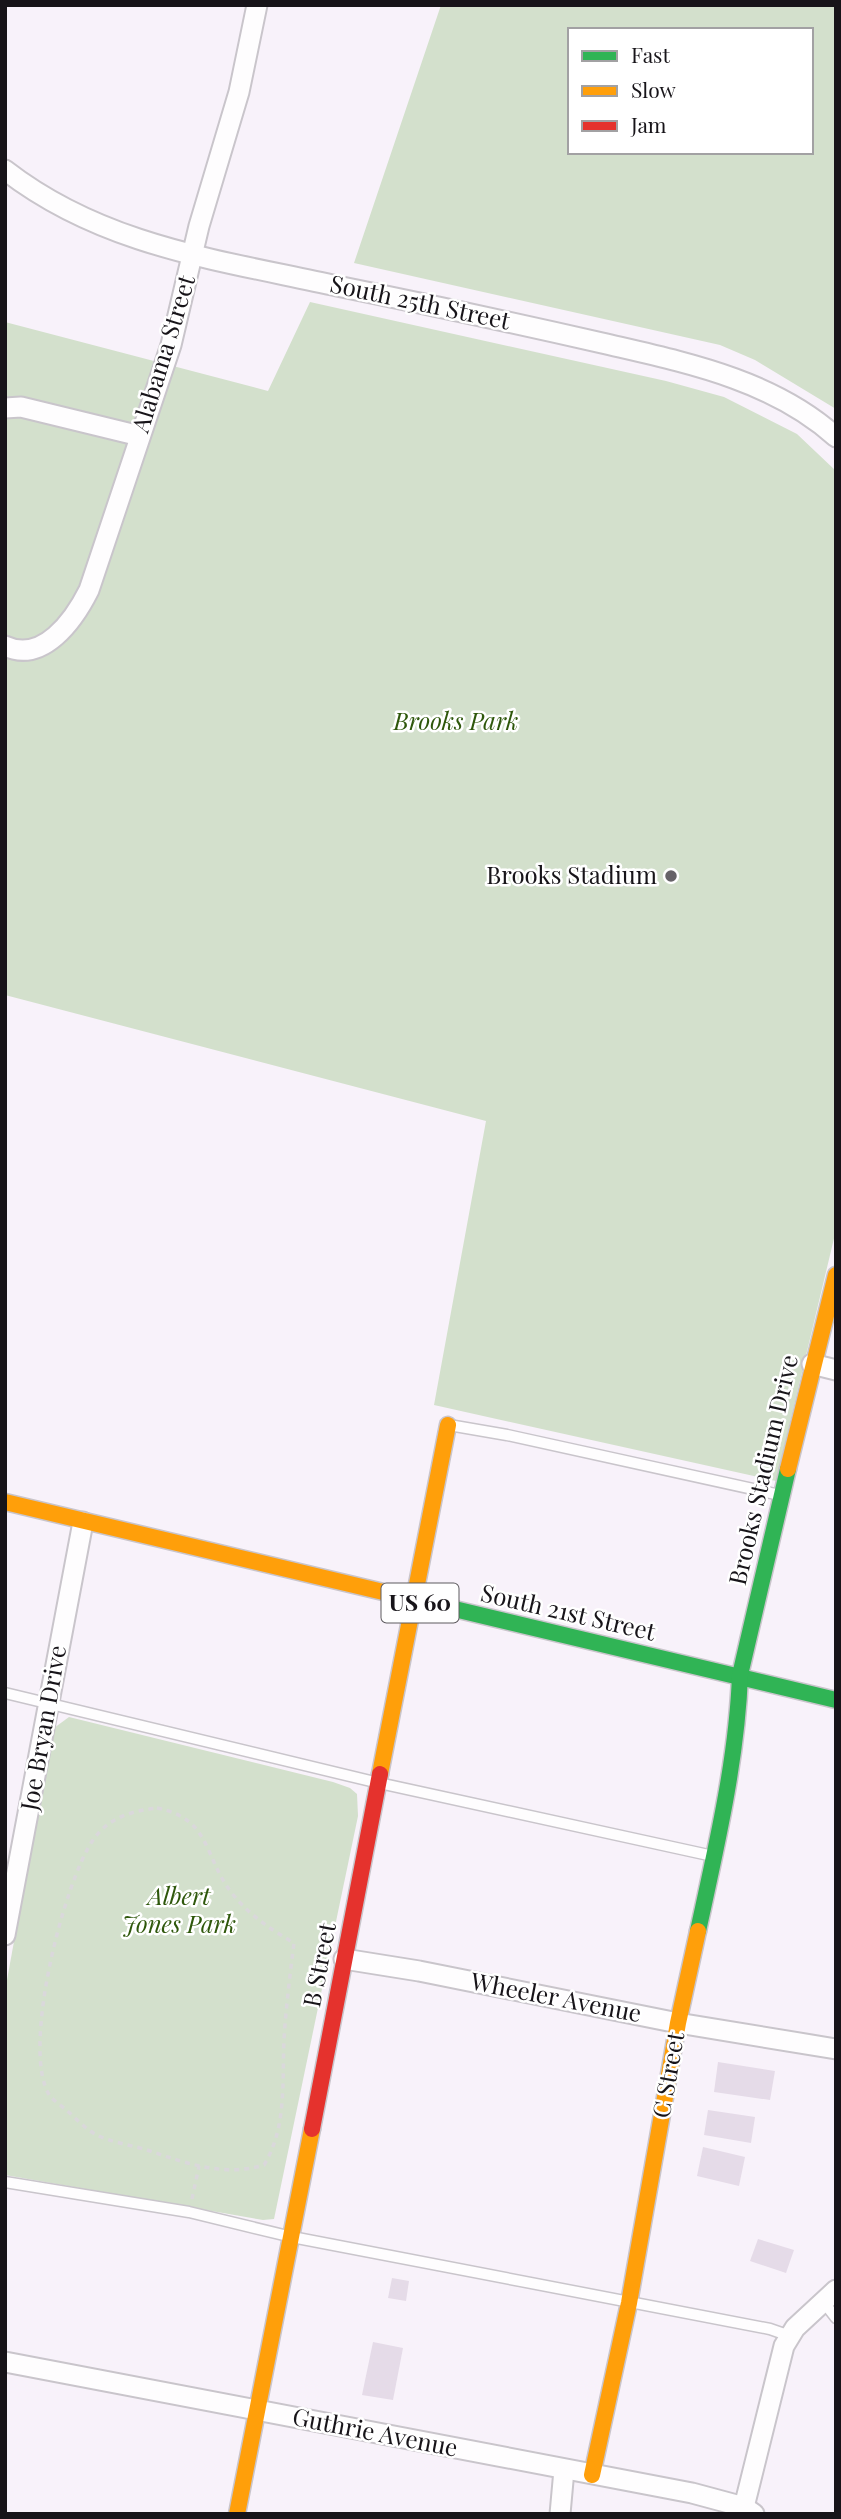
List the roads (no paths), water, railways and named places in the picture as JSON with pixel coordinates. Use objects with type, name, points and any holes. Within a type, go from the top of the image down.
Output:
[{"type":"street","name":"Alabama Street","points":[[5,646],[16,652],[40,648],[69,623],[80,608],[107,541],[171,345],[193,254],[239,92],[257,5]]},
{"type":"street","name":"South 25th Street","points":[[5,170],[56,206],[123,235],[193,254],[562,333],[707,369],[771,394],[836,437]]},
{"type":"street","points":[[5,408],[21,407],[140,436]]},
{"type":"street","name":"Brooks Stadium Drive","points":[[740,1675],[812,1364],[836,1275]]},
{"type":"street","points":[[812,1364],[836,1370]]},
{"type":"street","name":"B Street","points":[[237,2514],[416,1602],[448,1425]]},
{"type":"street","name":"South 21st Street","points":[[5,1502],[836,1700]]},
{"type":"street","name":"Joe Bryan Drive","points":[[5,1935],[10,1890],[83,1522]]},
{"type":"street","name":"C Street","points":[[592,2474],[629,2303],[678,2023],[714,1856],[739,1705],[740,1675]]},
{"type":"street","name":"Wheeler Avenue","points":[[344,1959],[419,1970],[678,2023],[836,2049]]},
{"type":"street","points":[[749,2510],[778,2366],[790,2336],[829,2295]]},
{"type":"street","name":"Guthrie Avenue","points":[[5,2362],[692,2493],[749,2510]]},
{"type":"street","points":[[560,2514],[564,2470]]},
{"type":"lane","points":[[448,1425],[508,1435],[782,1496]]},
{"type":"lane","points":[[5,1693],[379,1783],[714,1856]]},
{"type":"lane","points":[[5,2182],[189,2212],[292,2237],[770,2329],[790,2336]]},
{"type":"lane","points":[[829,2295],[836,2318]]},
{"type":"place","name":"Brooks Stadium","points":[[671,876]]},
{"type":"park label","name":"Brooks Park","points":[[456,722]]},
{"type":"park label","name":"Albert Jones Park","points":[[179,1911]]}]
